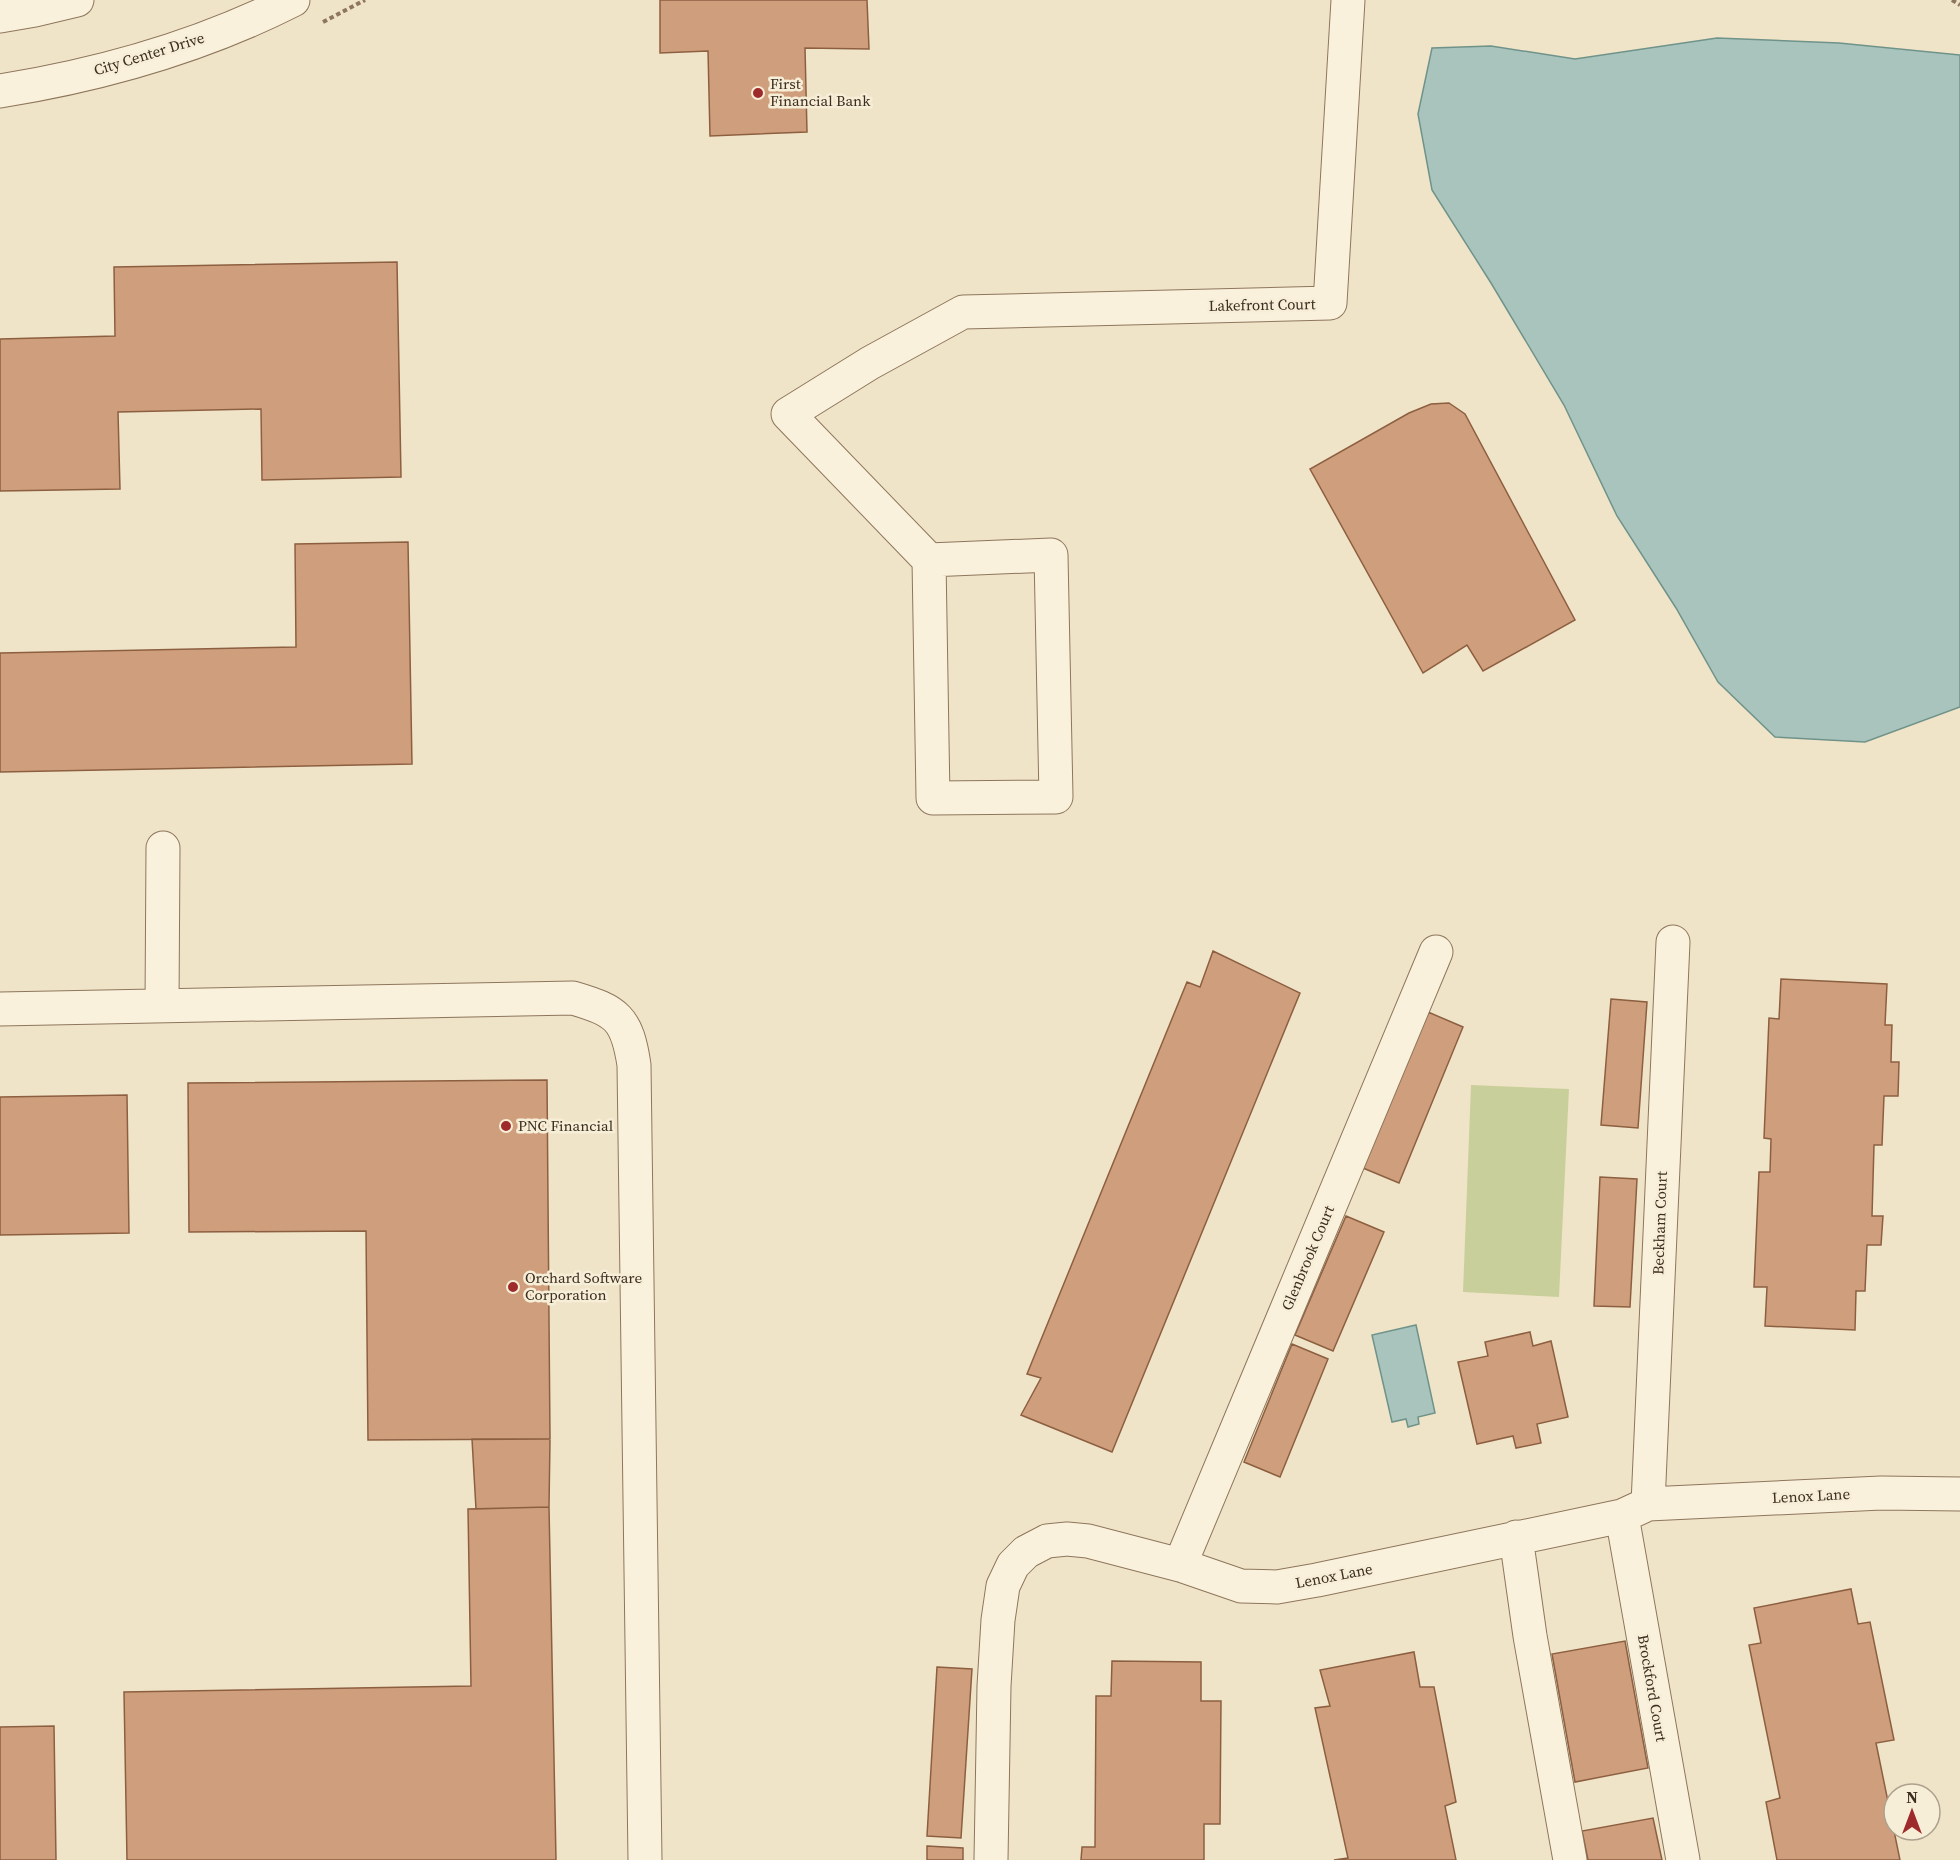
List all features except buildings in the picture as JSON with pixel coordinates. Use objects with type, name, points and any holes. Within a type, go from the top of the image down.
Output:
[{"type":"street","points":[[0,16],[77,0]]},
{"type":"street","name":"City Center Drive","points":[[0,91],[88,74],[157,54],[223,31],[293,0]]},
{"type":"street","name":"Lakefront Court","points":[[929,560],[788,414],[870,363],[963,312],[1330,303],[1348,0]]},
{"type":"street","points":[[1052,555],[1056,797],[933,798],[929,560],[1052,555]]},
{"type":"street","points":[[162,1006],[163,848]]},
{"type":"street","name":"Beckham Court","points":[[1635,1510],[1672,942]]},
{"type":"street","name":"Glenbrook Court","points":[[1180,1565],[1436,952]]},
{"type":"street","points":[[0,1009],[573,998],[601,1006],[621,1021],[630,1041],[634,1065],[645,1860]]},
{"type":"street","name":"Lenox Lane","points":[[991,1860],[994,1686],[998,1620],[1003,1586],[1013,1565],[1026,1551],[1047,1541],[1067,1539],[1088,1541],[1180,1565],[1241,1586],[1277,1587],[1516,1538],[1635,1510],[1881,1493],[1960,1494]]},
{"type":"street","name":"Brockford Court","points":[[1635,1510],[1683,1860]]},
{"type":"street","points":[[1516,1538],[1530,1636],[1570,1860]]},
{"type":"path","points":[[1952,0],[1960,5]]},
{"type":"green space","points":[[1471,1085],[1569,1089],[1559,1297],[1463,1292]]},
{"type":"water","points":[[1717,38],[1839,43],[1960,55],[1960,707],[1865,742],[1775,737],[1718,682],[1676,608],[1617,516],[1564,405],[1432,190],[1418,114],[1432,48],[1491,46],[1575,59]]},
{"type":"water","points":[[1416,1325],[1435,1413],[1418,1417],[1419,1424],[1408,1427],[1406,1419],[1392,1422],[1372,1335]]},
{"type":"place","name":"First Financial Bank","points":[[758,93]]},
{"type":"place","name":"PNC Financial","points":[[506,1126]]},
{"type":"place","name":"Orchard Software Corporation","points":[[513,1287]]}]
